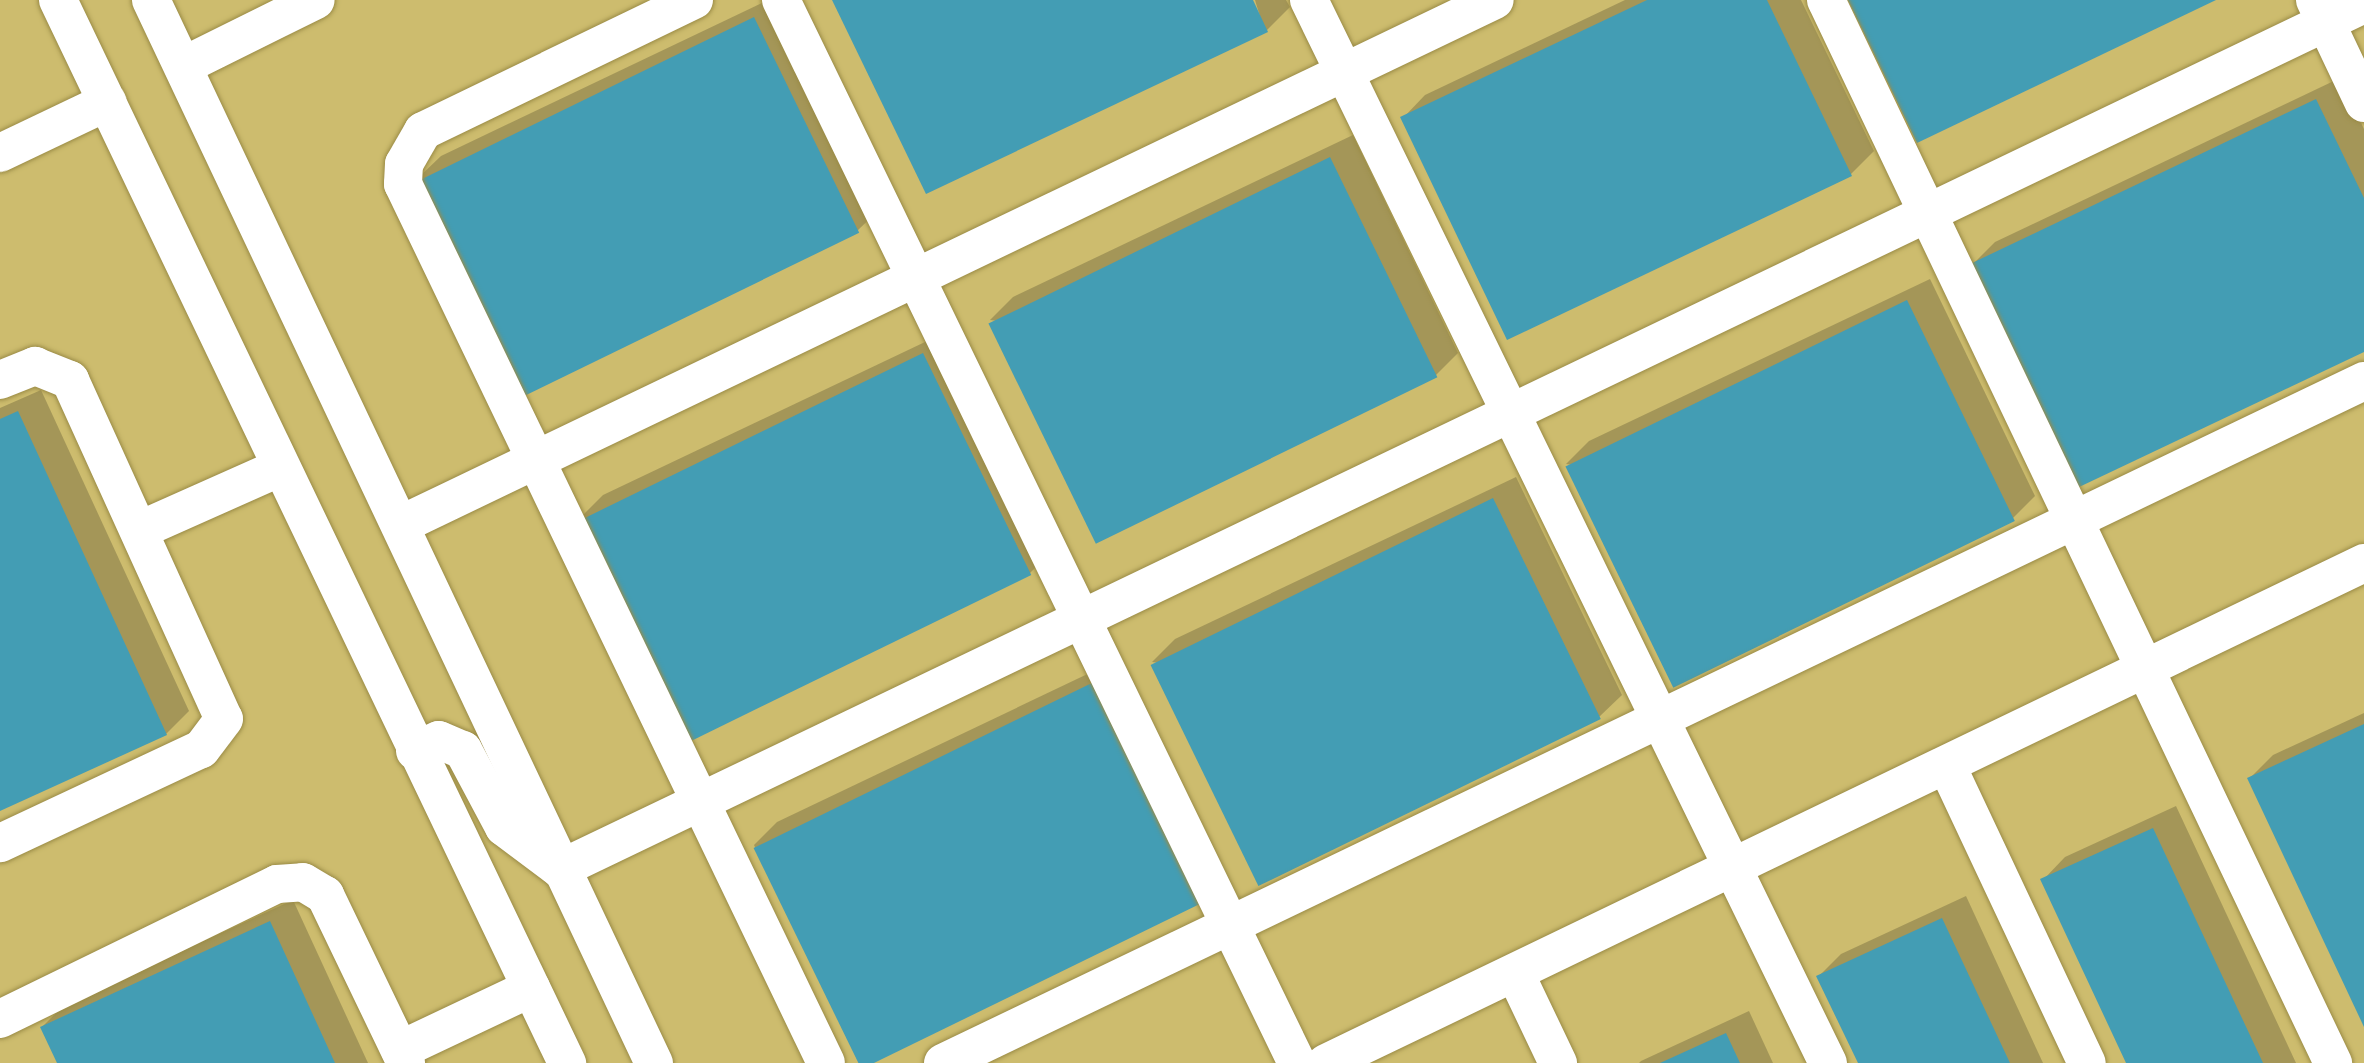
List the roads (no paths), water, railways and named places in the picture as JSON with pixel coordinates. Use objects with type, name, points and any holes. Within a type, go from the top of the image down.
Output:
[{"type":"street","points":[[58,0],[279,468],[567,1063]]},
{"type":"street","points":[[151,0],[654,1063]]},
{"type":"street","points":[[183,66],[316,0]]},
{"type":"street","points":[[694,0],[440,121],[423,131],[404,164],[409,202],[826,1063]]},
{"type":"street","points":[[781,0],[1078,621],[1297,1063]]},
{"type":"street","points":[[1309,0],[1657,720],[1736,867],[1828,1063]]},
{"type":"street","points":[[400,525],[1495,0]]},
{"type":"street","points":[[1826,0],[2149,669],[2333,1063]]},
{"type":"street","points":[[560,869],[1929,213],[2320,11],[2364,4]]},
{"type":"street","points":[[2320,11],[2364,103]]},
{"type":"street","points":[[0,153],[107,102]]},
{"type":"street","points":[[0,380],[35,366],[70,380],[223,705],[220,731],[201,749],[0,843]]},
{"type":"street","points":[[943,1063],[2364,381]]},
{"type":"street","points":[[142,529],[279,468]]},
{"type":"street","points":[[1326,1063],[2363,566]]},
{"type":"street","points":[[415,751],[439,740],[463,750],[504,827],[560,869]]},
{"type":"street","points":[[1947,766],[2087,1063]]},
{"type":"street","points":[[0,1019],[277,884],[303,882],[325,895],[403,1057],[531,988]]},
{"type":"street","points":[[1515,973],[1558,1063]]}]
